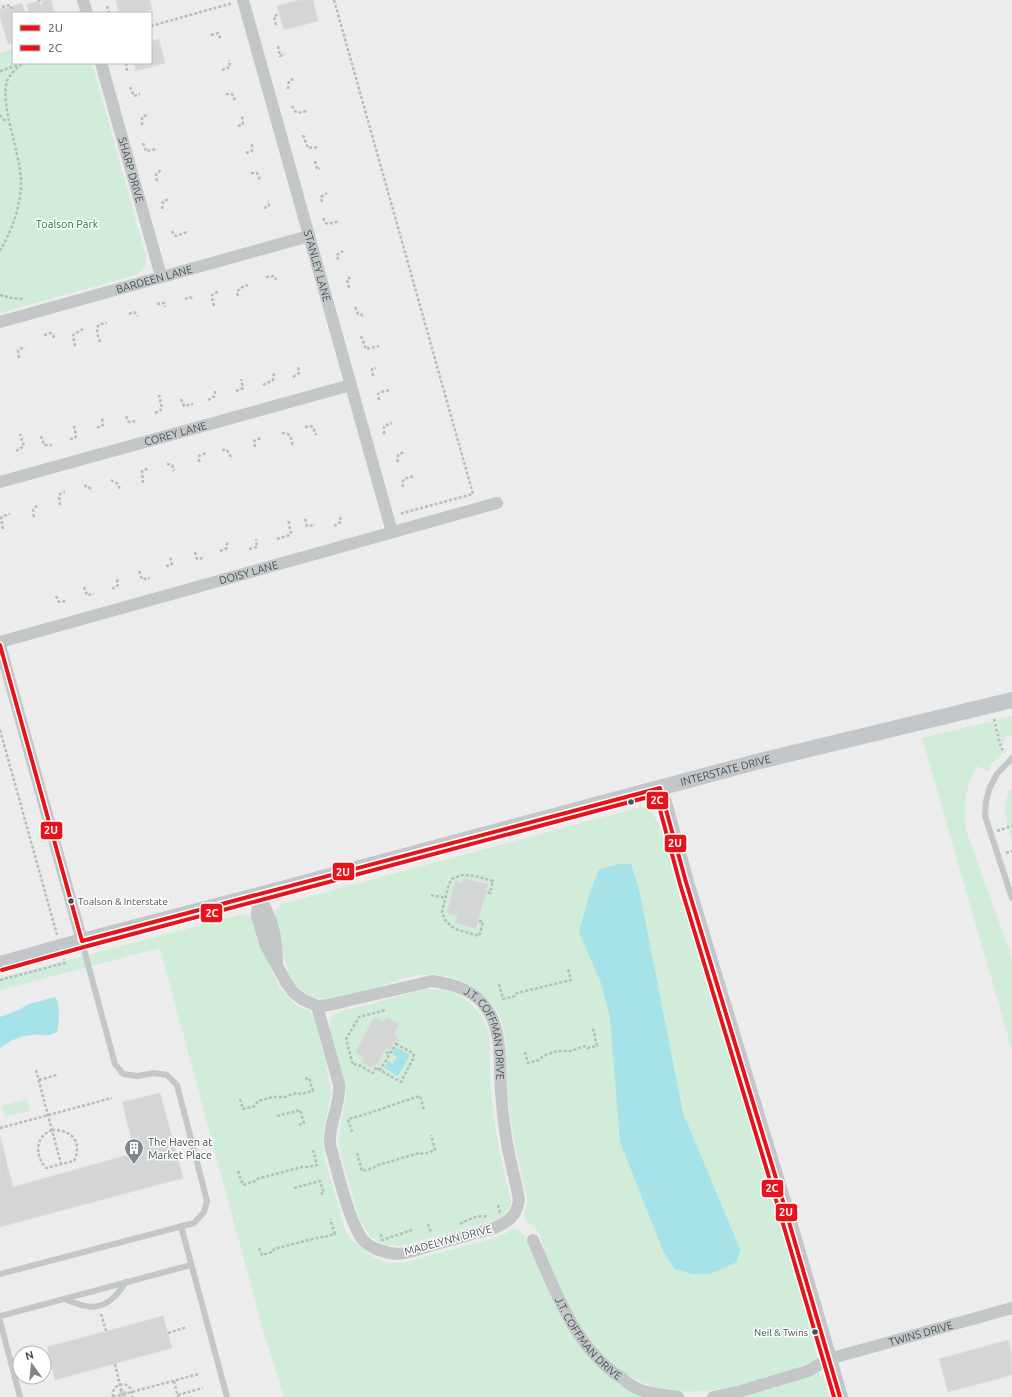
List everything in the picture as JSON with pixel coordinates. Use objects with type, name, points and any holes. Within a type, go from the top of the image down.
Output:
[{"type":"main road","name":"INTERSTATE DRIVE","points":[[0,964],[756,762],[1012,700]]},
{"type":"main road","points":[[660,788],[686,882],[782,1198],[840,1397]]},
{"type":"street","points":[[83,0],[86,12]]},
{"type":"street","name":"STANLEY LANE","points":[[239,1],[351,385],[392,532]]},
{"type":"street","name":"SHARP DRIVE","points":[[101,64],[161,276]]},
{"type":"street","name":"BARDEEN LANE","points":[[0,322],[308,236]]},
{"type":"street","name":"COREY LANE","points":[[0,482],[351,385]]},
{"type":"street","name":"DOISY LANE","points":[[0,642],[497,503]]},
{"type":"street","points":[[0,645],[82,941]]},
{"type":"street","points":[[259,895],[269,913],[277,944],[277,964],[286,982],[293,992],[302,999],[318,1006]]},
{"type":"street","name":"J.T. COFFMAN DRIVE","points":[[318,1006],[350,1001],[432,981],[447,983],[464,989],[480,1000],[491,1015],[497,1033],[501,1094],[507,1143],[519,1200],[513,1217]]},
{"type":"street","name":"MADELYNN DRIVE","points":[[318,1006],[339,1084],[340,1096],[330,1130],[330,1145],[350,1211],[357,1229],[364,1241],[374,1248],[398,1254],[414,1251],[494,1228],[513,1217]]},
{"type":"street","name":"J.T. COFFMAN DRIVE","points":[[533,1240],[562,1306],[583,1342],[599,1361],[616,1375],[636,1388],[678,1397]]},
{"type":"street","name":"TWINS DRIVE","points":[[829,1359],[1012,1308]]},
{"type":"street","points":[[713,1397],[740,1391],[808,1371],[829,1359]]},
{"type":"lane","points":[[1012,758],[997,774],[990,788],[986,801],[985,816],[1012,898]]},
{"type":"lane","points":[[0,1274],[194,1223],[204,1212],[207,1200],[177,1085],[167,1075],[154,1073],[137,1076],[123,1074],[115,1064],[82,941]]},
{"type":"lane","points":[[181,1226],[227,1397]]},
{"type":"lane","points":[[0,1316],[191,1265]]},
{"type":"lane","points":[[64,1299],[82,1306],[100,1307],[114,1298],[126,1282]]},
{"type":"lane","points":[[0,1321],[20,1397]]},
{"type":"path","points":[[334,0],[473,494],[397,515]]},
{"type":"path","points":[[152,26],[239,1]]},
{"type":"path","points":[[2,7],[10,5],[12,9]]},
{"type":"path","points":[[107,6],[109,12]]},
{"type":"path","points":[[276,25],[274,16],[278,15]]},
{"type":"path","points":[[211,34],[218,33],[221,40]]},
{"type":"path","points":[[278,46],[280,56],[285,54]]},
{"type":"path","points":[[222,70],[230,67],[228,60]]},
{"type":"path","points":[[0,71],[21,64]]},
{"type":"path","points":[[0,251],[14,221],[19,199],[20,182],[17,158],[6,124],[3,92],[7,80],[21,64]]},
{"type":"path","points":[[126,64],[127,71]]},
{"type":"path","points":[[288,89],[289,80],[295,78]]},
{"type":"path","points":[[130,87],[134,96],[140,94]]},
{"type":"path","points":[[226,94],[232,94],[235,100]]},
{"type":"path","points":[[292,106],[298,113],[307,111]]},
{"type":"path","points":[[142,125],[142,117],[148,114]]},
{"type":"path","points":[[0,115],[6,124]]},
{"type":"path","points":[[238,126],[243,124],[242,116]]},
{"type":"path","points":[[303,135],[308,148],[318,147]]},
{"type":"path","points":[[143,143],[146,151],[156,149]]},
{"type":"path","points":[[246,153],[252,151],[252,144]]},
{"type":"path","points":[[315,162],[317,169],[320,168]]},
{"type":"path","points":[[156,181],[156,174],[161,170]]},
{"type":"path","points":[[251,173],[257,173],[260,180]]},
{"type":"path","points":[[322,202],[321,197],[327,193]]},
{"type":"path","points":[[162,210],[163,201],[170,199]]},
{"type":"path","points":[[264,208],[269,206],[268,201]]},
{"type":"path","points":[[323,218],[328,224],[339,221]]},
{"type":"path","points":[[172,231],[176,236],[187,232]]},
{"type":"path","points":[[338,260],[337,255],[343,251]]},
{"type":"path","points":[[266,277],[274,276],[276,280]]},
{"type":"path","points":[[349,288],[347,279],[352,277]]},
{"type":"path","points":[[238,296],[238,290],[248,285]]},
{"type":"path","points":[[214,306],[212,295],[219,292]]},
{"type":"path","points":[[0,295],[23,299]]},
{"type":"path","points":[[185,299],[190,297],[193,299]]},
{"type":"path","points":[[157,304],[164,303],[166,307]]},
{"type":"path","points":[[355,306],[358,314],[363,315]]},
{"type":"path","points":[[129,314],[134,312],[138,316]]},
{"type":"path","points":[[100,342],[97,332],[98,326],[100,324],[108,323]]},
{"type":"path","points":[[75,346],[73,335],[83,329]]},
{"type":"path","points":[[44,335],[51,333],[54,338]]},
{"type":"path","points":[[361,336],[366,349],[379,346]]},
{"type":"path","points":[[19,358],[18,352],[20,349],[25,347]]},
{"type":"path","points":[[293,377],[299,374],[298,367]]},
{"type":"path","points":[[373,376],[372,370],[376,368]]},
{"type":"path","points":[[263,385],[273,380],[274,373]]},
{"type":"path","points":[[236,392],[243,388],[241,379]]},
{"type":"path","points":[[208,400],[215,396],[215,390]]},
{"type":"path","points":[[379,400],[378,394],[390,390]]},
{"type":"path","points":[[155,413],[162,410],[159,395]]},
{"type":"path","points":[[181,399],[184,406],[193,404]]},
{"type":"path","points":[[126,416],[129,422],[136,421]]},
{"type":"path","points":[[97,428],[103,425],[102,418]]},
{"type":"path","points":[[384,434],[384,426],[392,423]]},
{"type":"path","points":[[70,439],[75,438],[76,436],[74,426]]},
{"type":"path","points":[[305,427],[313,427],[316,435]]},
{"type":"path","points":[[282,433],[287,433],[290,435],[293,447]]},
{"type":"path","points":[[16,451],[24,446],[20,434]]},
{"type":"path","points":[[41,436],[44,445],[52,445]]},
{"type":"path","points":[[255,448],[254,441],[261,438]]},
{"type":"path","points":[[222,450],[227,450],[232,459]]},
{"type":"path","points":[[398,462],[397,458],[399,454],[405,452]]},
{"type":"path","points":[[199,462],[198,456],[206,453]]},
{"type":"path","points":[[167,464],[172,465],[174,471]]},
{"type":"path","points":[[143,483],[142,471],[149,468]]},
{"type":"path","points":[[402,487],[402,482],[404,479],[414,476]]},
{"type":"path","points":[[111,480],[118,484],[120,490]]},
{"type":"path","points":[[84,486],[88,486],[92,491]]},
{"type":"path","points":[[60,505],[59,496],[65,492]]},
{"type":"path","points":[[34,517],[33,510],[39,505]]},
{"type":"path","points":[[3,529],[1,518],[10,514]]},
{"type":"path","points":[[334,526],[341,522],[340,516]]},
{"type":"path","points":[[277,539],[290,535],[291,530],[288,520]]},
{"type":"path","points":[[305,520],[307,526],[315,525]]},
{"type":"path","points":[[249,549],[257,547],[256,539]]},
{"type":"path","points":[[220,551],[227,548],[227,542]]},
{"type":"path","points":[[195,552],[197,559],[204,558]]},
{"type":"path","points":[[166,566],[171,565],[172,563],[170,557]]},
{"type":"path","points":[[139,571],[142,579],[150,578]]},
{"type":"path","points":[[112,589],[118,585],[117,579]]},
{"type":"path","points":[[84,587],[87,595],[94,594]]},
{"type":"path","points":[[56,596],[59,602],[67,601]]},
{"type":"path","points":[[994,719],[1001,748],[1005,752]]},
{"type":"path","points":[[0,730],[57,936]]},
{"type":"path","points":[[991,834],[1012,826]]},
{"type":"path","points":[[479,921],[483,922],[480,936],[451,926],[445,920],[442,912],[449,884],[452,880],[462,875],[493,880],[490,893],[486,892]]},
{"type":"path","points":[[431,895],[446,898]]},
{"type":"path","points":[[0,980],[65,963],[64,959]]},
{"type":"path","points":[[499,984],[504,999],[514,996],[517,993],[571,980],[568,970]]},
{"type":"path","points":[[386,1010],[359,1017],[346,1039],[353,1065],[357,1064],[373,1073],[377,1067],[401,1082],[414,1057],[413,1054],[396,1044]]},
{"type":"path","points":[[525,1052],[528,1063],[539,1060],[542,1056],[558,1052],[571,1051],[585,1046],[588,1048],[597,1046],[593,1028]]},
{"type":"path","points":[[380,1070],[398,1040]]},
{"type":"path","points":[[36,1070],[61,1164]]},
{"type":"path","points":[[39,1080],[57,1075]]},
{"type":"path","points":[[240,1099],[243,1109],[255,1106],[258,1101],[272,1097],[285,1097],[296,1093],[301,1094],[313,1090],[309,1078],[304,1079]]},
{"type":"path","points":[[352,1132],[348,1119],[372,1113],[420,1096],[424,1110]]},
{"type":"path","points":[[0,1128],[112,1098]]},
{"type":"path","points":[[277,1116],[300,1110],[304,1123],[299,1124]]},
{"type":"path","points":[[52,1130],[64,1131],[72,1135],[77,1151],[74,1161],[46,1168],[38,1155],[37,1149],[40,1139],[47,1132],[52,1130]]},
{"type":"path","points":[[357,1153],[362,1171],[419,1153],[424,1154],[436,1150],[431,1135]]},
{"type":"path","points":[[238,1170],[243,1185],[257,1179],[302,1166],[307,1167],[317,1165],[313,1150]]},
{"type":"path","points":[[294,1188],[320,1181],[324,1193],[320,1194]]},
{"type":"path","points":[[259,1248],[262,1255],[273,1252],[274,1249],[320,1236],[324,1237],[335,1234],[330,1219]]},
{"type":"path","points":[[381,1234],[382,1240],[412,1230]]},
{"type":"path","points":[[100,1313],[106,1331]]},
{"type":"path","points":[[168,1333],[187,1328]]},
{"type":"path","points":[[114,1364],[122,1394]]},
{"type":"path","points":[[120,1384],[113,1391],[113,1397],[199,1374]]},
{"type":"path","points":[[174,1381],[178,1396],[203,1388]]},
{"type":"path","points":[[120,1384],[129,1386],[132,1392],[132,1397]]},
{"type":"green space","name":"Toalson Park","points":[[12,49],[12,64],[92,64],[146,257],[144,268],[136,275],[0,313],[0,53]]},
{"type":"green space","points":[[1012,716],[1012,736],[1007,734],[1002,746],[996,720]]},
{"type":"green space","points":[[993,721],[1000,748],[1003,753],[992,763],[988,772],[977,766],[967,789],[965,822],[966,830],[1012,958],[1012,1050],[922,738]]},
{"type":"green space","points":[[1012,788],[1012,839],[1006,819],[1005,806],[1006,800]]},
{"type":"green space","points":[[640,807],[649,811],[659,824],[781,1225],[818,1360],[815,1363],[761,1380],[706,1391],[668,1390],[645,1384],[624,1372],[606,1357],[590,1339],[564,1297],[545,1253],[539,1233],[524,1216],[527,1199],[510,1116],[504,1034],[501,1021],[496,1010],[488,999],[481,992],[465,982],[448,976],[429,974],[391,982],[343,997],[326,999],[314,997],[303,991],[294,983],[288,972],[275,920],[276,911],[282,904]]},
{"type":"green space","points":[[243,914],[252,917],[272,972],[280,988],[296,1005],[310,1011],[315,1020],[326,1064],[331,1093],[323,1134],[325,1160],[346,1232],[353,1241],[373,1257],[388,1263],[403,1263],[494,1238],[516,1228],[528,1242],[558,1310],[580,1346],[608,1375],[626,1387],[647,1397],[284,1397],[263,1330],[160,948],[0,990],[0,978]]},
{"type":"green space","points":[[424,989],[448,991],[464,998],[480,1014],[487,1026],[490,1040],[490,1080],[493,1112],[503,1168],[511,1201],[506,1213],[495,1220],[401,1246],[388,1245],[379,1242],[370,1236],[359,1218],[341,1155],[339,1140],[340,1126],[345,1105],[346,1092],[330,1029],[330,1020],[334,1015],[344,1010]]},
{"type":"green space","points":[[27,1099],[30,1111],[5,1117],[2,1106]]},
{"type":"green space","points":[[819,1373],[824,1376],[829,1397],[735,1397],[808,1375]]},
{"type":"water","points":[[617,864],[631,864],[639,889],[683,1113],[740,1249],[737,1262],[710,1274],[692,1274],[675,1269],[664,1253],[620,1142],[610,1018],[601,983],[579,932],[589,895],[599,870]]},
{"type":"water","points":[[55,997],[59,1010],[57,1032],[48,1035],[23,1036],[0,1048],[0,1017],[29,1004]]},
{"type":"water","points":[[396,1047],[410,1055],[398,1076],[384,1068],[388,1061],[393,1064],[397,1057],[392,1053]]},
{"type":"building","points":[[41,0],[51,0],[55,12],[29,12],[27,4],[39,1],[40,5],[42,4]]},
{"type":"building","points":[[116,0],[150,0],[152,10],[144,12],[119,12]]},
{"type":"building","points":[[299,0],[313,0],[318,21],[284,30],[277,6]]},
{"type":"building","points":[[22,3],[25,12],[12,12],[12,43],[8,44],[0,17],[0,9],[10,7],[11,10],[13,9],[12,6]]},
{"type":"building","points":[[159,39],[165,63],[136,71],[134,64],[152,64],[152,41]]},
{"type":"building","points":[[463,878],[488,884],[476,929],[455,923],[457,916],[447,913],[455,881],[462,883]]},
{"type":"building","points":[[374,1017],[383,1022],[386,1017],[399,1024],[394,1034],[398,1036],[390,1050],[386,1048],[374,1069],[361,1062],[364,1057],[355,1053]]},
{"type":"building","name":"The Haven at Market Place","points":[[160,1093],[183,1178],[0,1227],[0,1136],[13,1187],[135,1153],[122,1102]]},
{"type":"building","points":[[163,1316],[172,1348],[55,1380],[52,1368],[52,1346]]},
{"type":"building","points":[[1008,1340],[1012,1354],[1012,1375],[948,1392],[939,1359]]},
{"type":"building","points":[[121,1390],[125,1390],[127,1394],[125,1398],[121,1398],[119,1396],[119,1392]]},
{"type":"transit line","name":"2U","points":[[0,645],[82,941],[660,788],[686,882],[782,1198],[840,1397]]},
{"type":"transit line","name":"2C","points":[[2,970],[656,795],[680,884],[834,1397]]},
{"type":"place","name":"Toalson & Interstate","points":[[71,901]]},
{"type":"place","name":"The Haven at Market Place","points":[[134,1165]]},
{"type":"place","name":"Neil & Twins","points":[[815,1332]]}]
